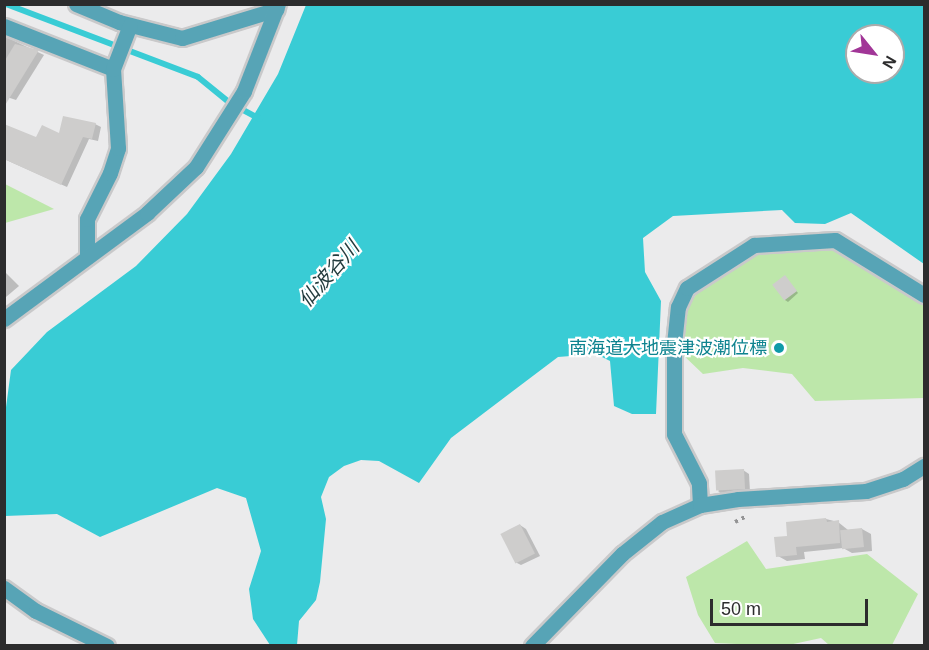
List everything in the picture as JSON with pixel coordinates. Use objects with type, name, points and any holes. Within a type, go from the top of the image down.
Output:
[{"type":"street","points":[[76,4],[128,30],[182,38],[278,7]]},
{"type":"street","points":[[4,319],[147,213],[196,167],[223,129],[254,68],[278,7]]},
{"type":"street","points":[[4,26],[115,64]]},
{"type":"street","points":[[87,257],[87,219],[110,174],[118,148],[115,64],[128,30]]},
{"type":"street","points":[[700,505],[699,483],[674,434],[674,344],[678,307],[687,288],[754,245],[835,240],[924,295]]},
{"type":"street","points":[[532,645],[622,554],[662,522],[700,505],[866,491],[903,480],[924,466]]},
{"type":"street","points":[[4,588],[36,612],[107,645]]},
{"type":"green space","points":[[5,184],[54,209],[5,223]]},
{"type":"green space","points":[[829,246],[924,303],[924,398],[815,401],[792,374],[743,368],[703,374],[681,353],[688,308],[699,289],[753,255]]},
{"type":"green space","points":[[747,541],[766,569],[867,554],[918,594],[892,645],[829,645],[821,638],[784,646],[715,643],[698,615],[686,577]]},
{"type":"water","name":"仙波谷川","points":[[306,5],[924,5],[924,264],[851,213],[825,224],[795,223],[782,210],[673,216],[643,238],[645,272],[661,301],[656,414],[632,414],[614,406],[610,361],[596,354],[558,357],[451,438],[419,483],[379,461],[361,460],[344,466],[329,477],[321,497],[326,519],[320,582],[316,600],[299,621],[297,645],[270,645],[253,619],[249,589],[261,551],[246,498],[217,488],[100,537],[57,514],[5,516],[4,422],[11,370],[47,332],[136,266],[187,214],[231,154],[278,74]]},
{"type":"building","points":[[15,44],[39,50],[4,107],[4,62]]},
{"type":"building","points":[[63,116],[96,123],[92,139],[83,137],[61,185],[4,159],[4,124],[36,137],[42,125],[59,133]]},
{"type":"building","points":[[785,275],[797,291],[784,301],[772,285]]},
{"type":"building","points":[[744,469],[745,489],[716,490],[715,471]]},
{"type":"building","points":[[826,518],[827,522],[839,520],[840,543],[796,547],[797,555],[776,557],[774,537],[787,536],[786,522]]},
{"type":"building","points":[[520,524],[535,553],[515,563],[500,534]]},
{"type":"building","points":[[862,528],[864,547],[842,549],[840,530]]},
{"type":"waterway","points":[[6,4],[198,77],[230,103],[260,119]]},
{"type":"place","name":"南海道大地震津波潮位標","points":[[779,348]]}]
